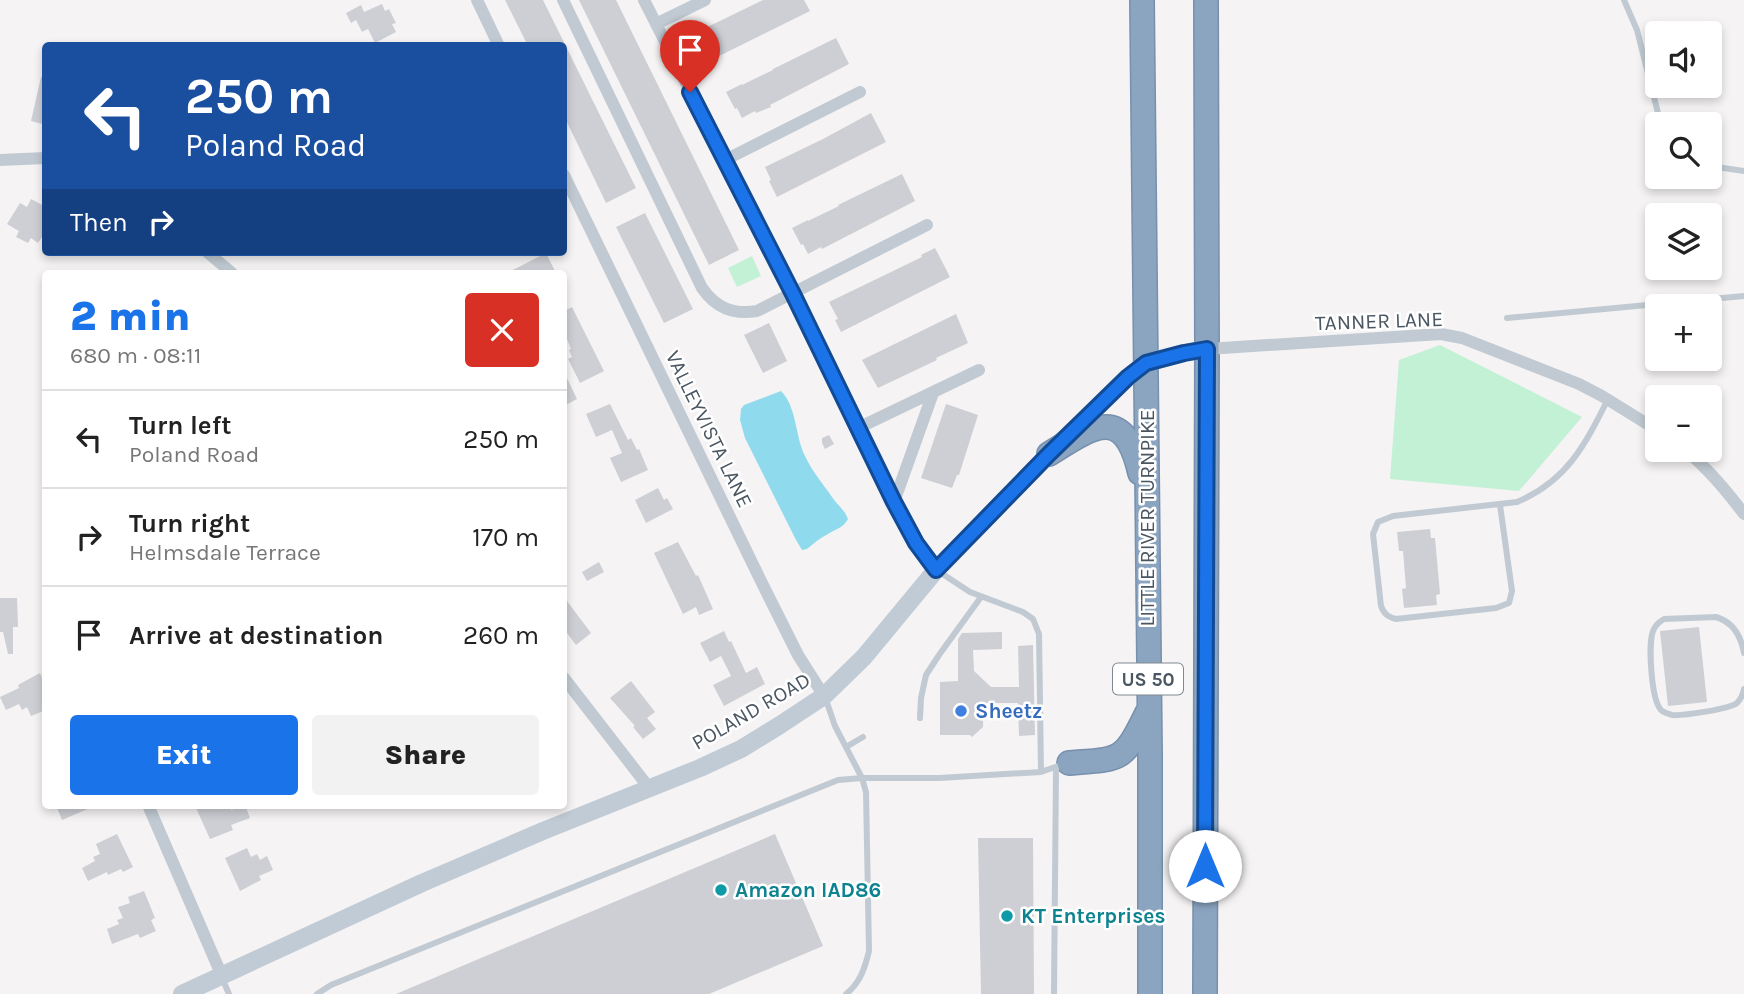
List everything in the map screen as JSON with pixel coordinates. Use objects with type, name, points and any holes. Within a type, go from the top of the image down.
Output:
[{"type":"highway","name":"LITTLE RIVER TURNPIKE","points":[[1142,0],[1150,994]]},
{"type":"highway","name":"US 50","points":[[1205,994],[1206,0]]},
{"type":"highway","points":[[1049,454],[1092,429],[1115,428],[1128,439],[1136,456],[1148,522]]},
{"type":"highway","points":[[1063,765],[1110,760],[1121,755],[1135,739],[1149,710]]},
{"type":"street","points":[[477,0],[497,42]]},
{"type":"street","points":[[563,0],[702,288],[709,297],[727,309],[748,313],[765,308],[927,225]]},
{"type":"street","points":[[644,0],[793,294],[894,502],[916,543],[936,570]]},
{"type":"street","points":[[656,24],[705,0]]},
{"type":"street","points":[[725,160],[860,92]]},
{"type":"street","points":[[0,160],[42,158]]},
{"type":"street","name":"VALLEYVISTA LANE","points":[[567,181],[759,577],[798,655],[824,696]]},
{"type":"street","points":[[212,256],[228,270]]},
{"type":"street","name":"TANNER LANE","points":[[1207,349],[1441,334],[1462,338],[1579,384],[1645,422]]},
{"type":"street","name":"POLAND ROAD","points":[[182,994],[422,883],[741,749],[824,696],[864,657],[936,570],[1128,377],[1146,363],[1207,349]]},
{"type":"street","points":[[858,428],[979,370]]},
{"type":"street","points":[[894,502],[933,393]]},
{"type":"street","points":[[1700,462],[1721,483],[1744,514]]},
{"type":"street","points":[[567,682],[650,789]]},
{"type":"street","points":[[150,809],[222,976]]},
{"type":"lane","points":[[1624,0],[1637,30],[1659,112]]},
{"type":"lane","points":[[1722,168],[1744,171]]},
{"type":"lane","points":[[1507,318],[1744,296]]},
{"type":"lane","points":[[1500,505],[1512,592],[1509,603],[1496,608],[1396,619],[1384,613],[1373,534],[1378,522],[1393,516],[1500,505],[1535,495],[1560,475],[1592,429],[1608,399]]},
{"type":"lane","points":[[936,570],[981,597],[1023,612],[1033,619],[1039,634],[1041,772]]},
{"type":"lane","points":[[920,718],[926,675],[981,597]]},
{"type":"lane","points":[[1744,653],[1736,630],[1724,619],[1716,617],[1664,619],[1653,630],[1651,639],[1653,689],[1657,705],[1662,710],[1674,715],[1730,707],[1739,702],[1744,688]]},
{"type":"lane","points":[[1736,630],[1744,624]]},
{"type":"lane","points":[[824,696],[866,792],[869,951],[863,974],[846,994]]},
{"type":"lane","points":[[846,747],[863,737]]},
{"type":"lane","points":[[317,994],[331,985],[838,780],[1041,772],[1063,765],[1054,994]]},
{"type":"lane","points":[[222,976],[229,994]]},
{"type":"green space","points":[[752,256],[761,276],[737,287],[728,268]]},
{"type":"green space","points":[[1440,345],[1582,417],[1519,491],[1390,479],[1399,360]]},
{"type":"water","points":[[781,391],[790,405],[808,462],[848,519],[842,526],[802,550],[745,438],[740,420],[744,405]]},
{"type":"building","points":[[505,0],[543,0],[564,42],[526,42]]},
{"type":"building","points":[[579,0],[616,0],[739,250],[709,265]]},
{"type":"building","points":[[763,0],[804,0],[810,11],[701,65],[689,36]]},
{"type":"building","points":[[382,4],[385,11],[389,9],[396,23],[392,24],[396,32],[374,42],[368,29],[362,32],[356,20],[351,23],[346,13],[361,5],[364,12]]},
{"type":"building","points":[[836,38],[849,64],[756,113],[755,111],[742,118],[737,108],[735,109],[726,92]]},
{"type":"building","points":[[567,49],[636,188],[606,203],[567,122]]},
{"type":"building","points":[[41,77],[42,77],[42,124],[31,121]]},
{"type":"building","points":[[871,113],[886,142],[777,197],[765,167]]},
{"type":"building","points":[[902,174],[915,201],[822,249],[821,247],[808,254],[803,244],[801,245],[792,228]]},
{"type":"building","points":[[31,199],[42,205],[42,237],[38,243],[31,238],[28,243],[16,237],[19,231],[7,224],[20,203],[27,207]]},
{"type":"building","points":[[645,213],[693,309],[664,323],[616,227]]},
{"type":"building","points":[[935,248],[950,277],[841,332],[829,302],[922,257],[921,255]]},
{"type":"building","points":[[540,256],[548,256],[554,270],[513,270]]},
{"type":"building","points":[[572,307],[604,371],[580,383],[568,359],[572,357],[567,339],[567,310]]},
{"type":"building","points":[[956,314],[968,343],[878,388],[862,360]]},
{"type":"building","points":[[769,323],[787,361],[763,373],[744,335]]},
{"type":"building","points":[[567,378],[577,399],[567,404]]},
{"type":"building","points":[[610,404],[628,440],[631,438],[637,450],[639,449],[648,470],[621,482],[610,458],[622,453],[612,430],[596,437],[586,414]]},
{"type":"building","points":[[946,404],[978,415],[959,475],[952,488],[921,478]]},
{"type":"building","points":[[829,435],[834,444],[825,449],[822,438]]},
{"type":"building","points":[[658,488],[673,509],[646,523],[635,500]]},
{"type":"building","points":[[1430,529],[1431,538],[1435,538],[1440,594],[1436,595],[1437,605],[1404,608],[1402,589],[1406,588],[1403,551],[1399,551],[1397,532]]},
{"type":"building","points":[[678,542],[696,576],[698,575],[713,609],[699,615],[696,607],[683,614],[654,553]]},
{"type":"building","points":[[599,562],[604,572],[587,581],[582,572]]},
{"type":"building","points":[[0,598],[17,598],[18,627],[13,627],[13,654],[8,654],[3,632],[0,632]]},
{"type":"building","points":[[567,601],[591,633],[576,645],[567,633]]},
{"type":"building","points":[[1699,627],[1707,702],[1668,706],[1660,631]]},
{"type":"building","points":[[724,631],[746,673],[757,667],[765,684],[724,706],[713,685],[731,676],[721,656],[710,662],[700,643]]},
{"type":"building","name":"Sheetz","points":[[1002,632],[1002,649],[973,650],[974,671],[991,687],[1019,687],[1018,646],[1033,645],[1035,735],[1019,736],[1018,703],[981,703],[983,727],[972,737],[940,735],[940,682],[958,681],[958,639],[962,633]]},
{"type":"building","points":[[40,673],[42,712],[31,716],[27,707],[22,710],[19,704],[6,710],[0,697],[19,688],[18,685]]},
{"type":"building","points":[[631,681],[655,712],[647,718],[656,729],[643,739],[610,698]]},
{"type":"building","points":[[57,809],[88,809],[62,820]]},
{"type":"building","points":[[196,809],[247,809],[250,818],[231,825],[233,830],[210,839]]},
{"type":"building","points":[[117,834],[133,867],[108,875],[107,872],[88,881],[82,868],[95,861],[93,857],[100,854],[96,844]]},
{"type":"building","name":"Amazon IAD86","points":[[775,834],[823,946],[709,994],[396,994]]},
{"type":"building","name":"KT Enterprises","points":[[978,838],[1033,838],[1034,994],[981,994]]},
{"type":"building","points":[[247,848],[251,857],[257,854],[260,860],[267,856],[273,870],[259,876],[261,880],[240,891],[225,858]]},
{"type":"building","points":[[144,891],[155,918],[151,920],[156,931],[140,938],[138,934],[112,944],[107,929],[119,924],[117,920],[123,918],[118,907],[130,903],[128,897]]},
{"type":"place","name":"Sheetz","points":[[961,711]]},
{"type":"place","name":"Amazon IAD86","points":[[721,890]]},
{"type":"place","name":"KT Enterprises","points":[[1007,916]]},
{"type":"route","points":[[690,92],[793,294],[894,502],[916,543],[936,570],[1128,377],[1146,363],[1207,349],[1205,866]]}]
